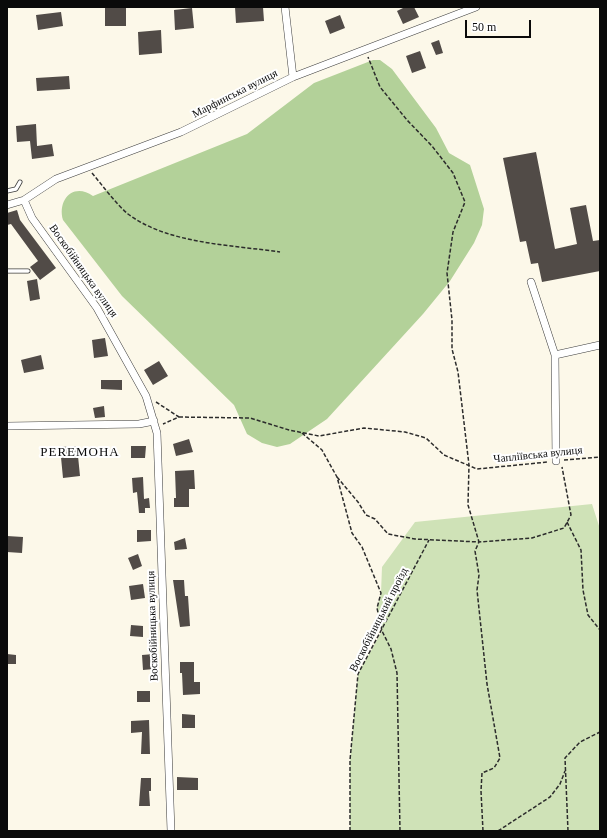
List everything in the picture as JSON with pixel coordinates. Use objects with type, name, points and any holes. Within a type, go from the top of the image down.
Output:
[{"type":"street","points":[[284,7],[292,77]]},
{"type":"street","name":"Марфинська вулиця","points":[[7,204],[24,200],[56,179],[181,132],[292,77],[476,7]]},
{"type":"street","name":"Воскобійницька вулиця","points":[[24,200],[32,218],[97,308],[146,396],[155,424],[159,460],[171,831]]},
{"type":"street","points":[[530,282],[555,355],[558,461]]},
{"type":"street","points":[[555,355],[600,345]]},
{"type":"street","points":[[7,426],[155,424]]},
{"type":"lane","points":[[7,191],[16,189],[20,182]]},
{"type":"lane","points":[[7,270],[28,271]]},
{"type":"path","points":[[364,50],[380,87],[407,120],[432,146],[452,173],[465,202],[453,232],[447,273],[452,320],[452,349],[458,372],[469,466],[468,505],[479,542],[475,551],[478,575],[477,590],[487,684],[500,758],[494,768],[482,773],[481,791],[483,831]]},
{"type":"path","points":[[87,167],[127,213],[145,226],[188,239],[280,252]]},
{"type":"path","points":[[146,396],[179,417]]},
{"type":"path","points":[[155,424],[179,417],[250,418],[320,436],[364,428],[404,432],[426,438],[444,455],[469,466]]},
{"type":"path","points":[[300,432],[322,450],[337,477],[358,502],[366,515],[375,519],[388,534],[415,539],[479,542],[532,538],[564,528],[571,515],[558,461]]},
{"type":"path","name":"Чапліївська вулиця","points":[[469,466],[477,469],[600,456]]},
{"type":"path","points":[[337,477],[352,533],[362,547],[381,593],[377,608],[382,631],[391,649],[397,673],[400,831]]},
{"type":"path","points":[[567,522],[581,550],[583,590],[588,615],[600,630]]},
{"type":"path","name":"Воскобійницький проїзд","points":[[350,831],[350,760],[358,674],[429,540]]},
{"type":"path","points":[[568,831],[565,758],[580,742],[600,732]]},
{"type":"path","points":[[498,831],[550,797],[560,784],[566,770]]},
{"type":"green space","points":[[373,60],[380,60],[392,69],[436,128],[449,153],[470,165],[484,209],[482,225],[474,243],[450,281],[423,314],[327,419],[290,444],[277,447],[262,443],[247,434],[234,405],[122,296],[63,220],[62,205],[65,199],[74,192],[86,192],[93,196],[247,134],[314,83]]},
{"type":"green space","points":[[592,504],[600,529],[600,831],[350,831],[350,760],[358,674],[382,631],[377,608],[381,593],[382,567],[415,522]]},
{"type":"building","points":[[105,7],[126,7],[126,26],[105,26]]},
{"type":"building","points":[[235,7],[263,7],[264,21],[236,23]]},
{"type":"building","points":[[405,7],[414,7],[419,17],[403,24],[397,11]]},
{"type":"building","points":[[192,8],[194,28],[175,30],[174,10]]},
{"type":"building","points":[[61,12],[63,26],[38,30],[36,15]]},
{"type":"building","points":[[340,15],[345,28],[330,34],[325,21]]},
{"type":"building","points":[[161,30],[162,53],[139,55],[138,32]]},
{"type":"building","points":[[439,40],[443,53],[436,55],[431,43]]},
{"type":"building","points":[[420,51],[426,68],[412,73],[406,56]]},
{"type":"building","points":[[69,76],[70,89],[37,91],[36,78]]},
{"type":"building","points":[[36,124],[37,146],[52,144],[54,156],[32,159],[30,141],[17,142],[16,126]]},
{"type":"building","points":[[536,152],[555,249],[577,244],[570,208],[586,205],[593,241],[600,240],[600,271],[542,282],[538,263],[531,264],[526,241],[520,242],[503,158]]},
{"type":"building","points":[[17,210],[20,220],[56,268],[40,280],[30,267],[38,261],[11,224],[7,225],[7,213]]},
{"type":"building","points":[[37,279],[40,299],[30,301],[27,281]]},
{"type":"building","points":[[105,338],[108,356],[94,358],[92,340]]},
{"type":"building","points":[[41,355],[44,369],[24,373],[21,360]]},
{"type":"building","points":[[159,361],[168,376],[153,385],[144,370]]},
{"type":"building","points":[[101,380],[122,380],[122,390],[101,389]]},
{"type":"building","points":[[104,406],[105,417],[95,418],[93,408]]},
{"type":"building","points":[[189,439],[193,452],[176,456],[173,444]]},
{"type":"building","points":[[77,446],[80,476],[63,478],[60,447]]},
{"type":"building","points":[[131,446],[146,446],[145,458],[131,458]]},
{"type":"building","points":[[194,470],[195,489],[189,489],[189,507],[174,507],[174,498],[176,498],[175,471]]},
{"type":"building","points":[[143,477],[144,499],[149,498],[150,508],[145,508],[145,513],[139,513],[137,492],[133,493],[132,478]]},
{"type":"building","points":[[137,530],[151,530],[151,541],[137,542]]},
{"type":"building","points":[[7,536],[23,537],[22,553],[7,552]]},
{"type":"building","points":[[185,538],[187,549],[175,550],[174,542]]},
{"type":"building","points":[[138,554],[142,566],[133,570],[128,558]]},
{"type":"building","points":[[173,580],[184,580],[185,596],[188,596],[190,626],[180,627]]},
{"type":"building","points":[[143,584],[145,598],[131,600],[129,586]]},
{"type":"building","points":[[131,625],[143,626],[143,637],[130,636]]},
{"type":"building","points":[[7,654],[16,655],[16,664],[7,664]]},
{"type":"building","points":[[154,654],[154,669],[143,670],[142,655]]},
{"type":"building","points":[[180,662],[194,662],[194,682],[200,682],[200,694],[183,695]]},
{"type":"building","points":[[137,691],[150,691],[150,702],[137,702]]},
{"type":"building","points":[[182,714],[195,715],[195,728],[182,728]]},
{"type":"building","points":[[149,720],[150,754],[141,754],[142,732],[131,733],[131,721]]},
{"type":"building","points":[[177,777],[198,778],[198,790],[177,790]]},
{"type":"building","points":[[141,778],[151,778],[151,791],[149,791],[150,806],[139,806]]},
{"type":"district","name":"PEREMOHA","points":[[80,453]]}]
